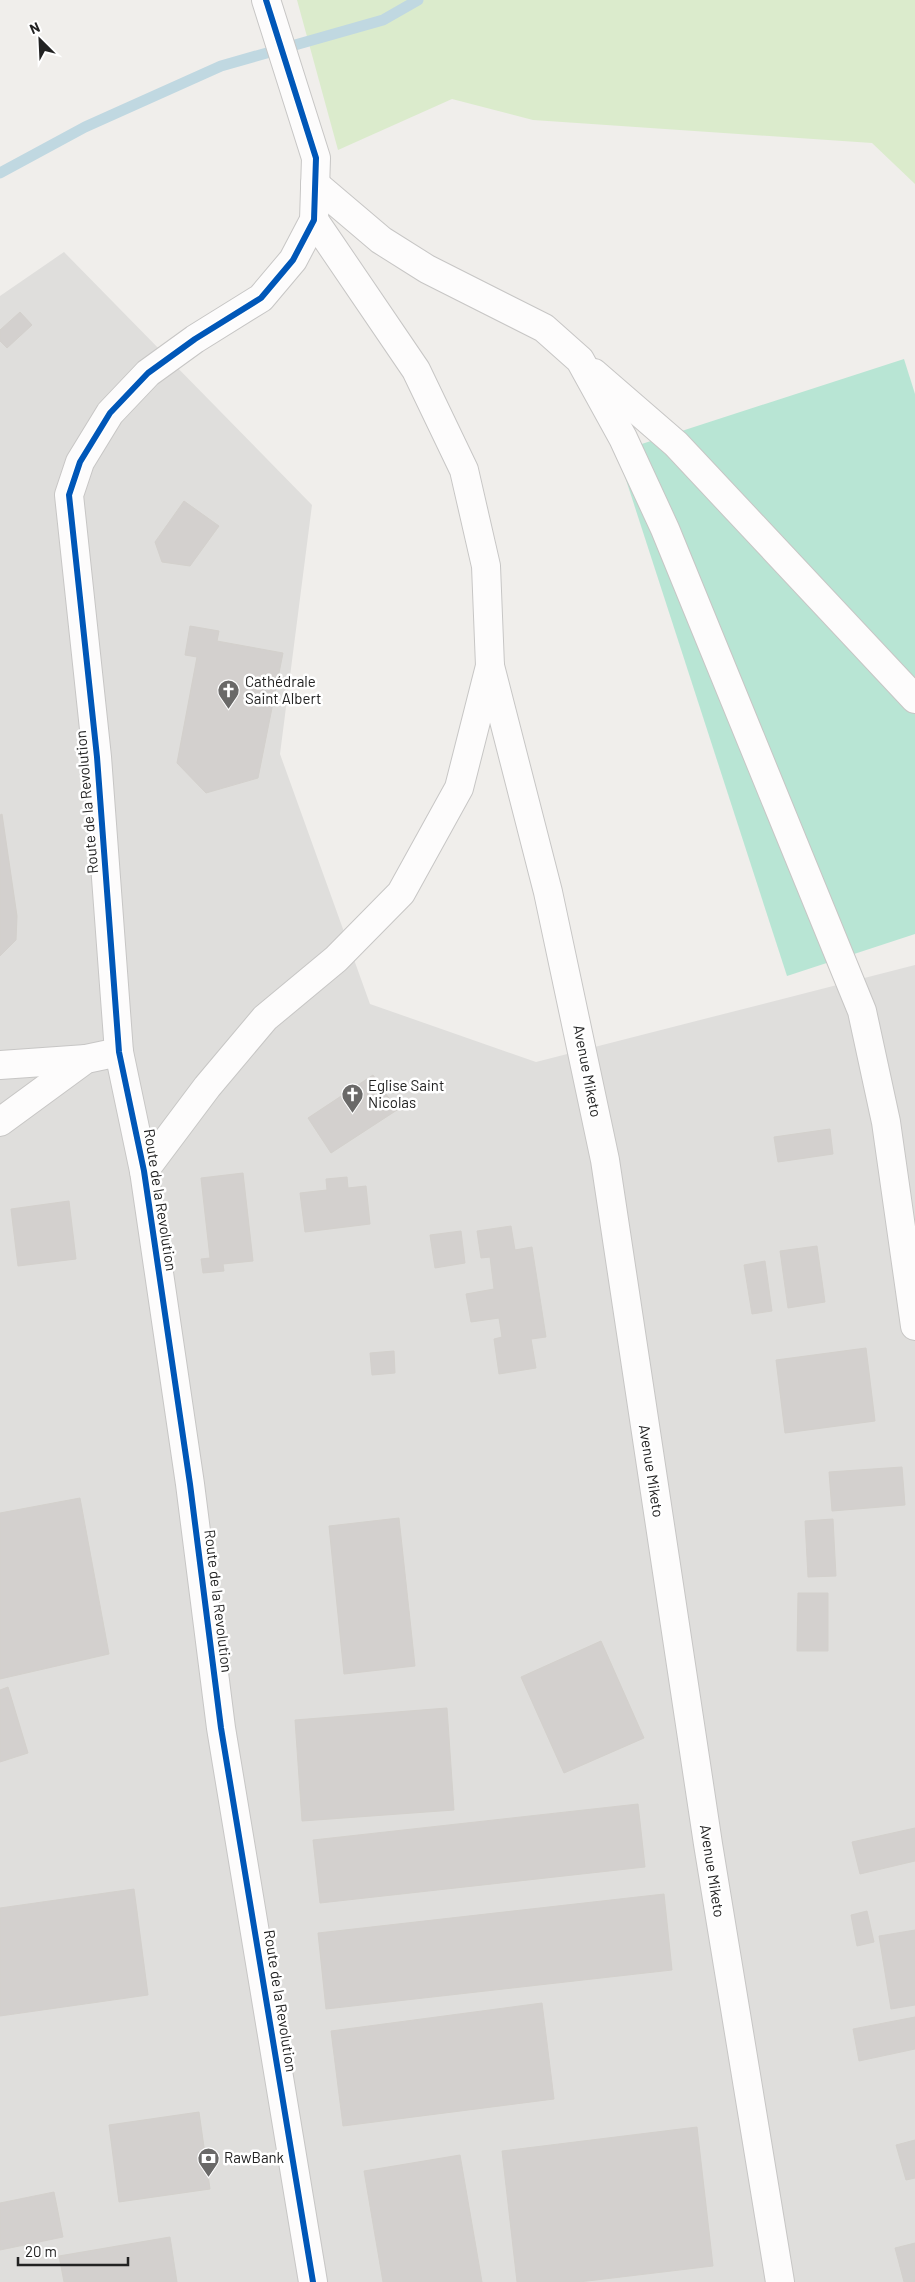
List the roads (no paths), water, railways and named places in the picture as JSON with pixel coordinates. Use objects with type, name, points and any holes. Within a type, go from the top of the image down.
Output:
[{"type":"street","points":[[266,0],[315,171],[381,240],[426,269],[544,328],[676,444],[915,699]]},
{"type":"street","name":"Route de la Revolution","points":[[313,2282],[221,1728],[190,1484],[144,1171],[119,1052],[97,758],[69,495],[80,462],[110,413],[148,373],[195,339],[261,298],[293,260],[314,220],[315,171]]},
{"type":"street","points":[[144,1171],[207,1087],[265,1018],[336,959],[401,893],[459,788],[490,666],[486,566],[464,470],[416,370],[314,220]]},
{"type":"street","points":[[580,360],[623,438],[665,529],[862,1011],[886,1122],[915,1326]]},
{"type":"street","name":"Avenue Miketo","points":[[490,666],[548,892],[605,1160],[708,1844],[780,2282]]},
{"type":"street","points":[[0,1065],[86,1059],[119,1052]]},
{"type":"street","points":[[0,1122],[86,1059]]},
{"type":"waterway","points":[[0,173],[85,127],[221,66],[383,20],[418,0]]},
{"type":"place","name":"Cathédrale Saint Albert","points":[[229,710]]},
{"type":"place","name":"Eglise Saint Nicolas","points":[[352,1114]]},
{"type":"place","name":"RawBank","points":[[208,2177]]}]
